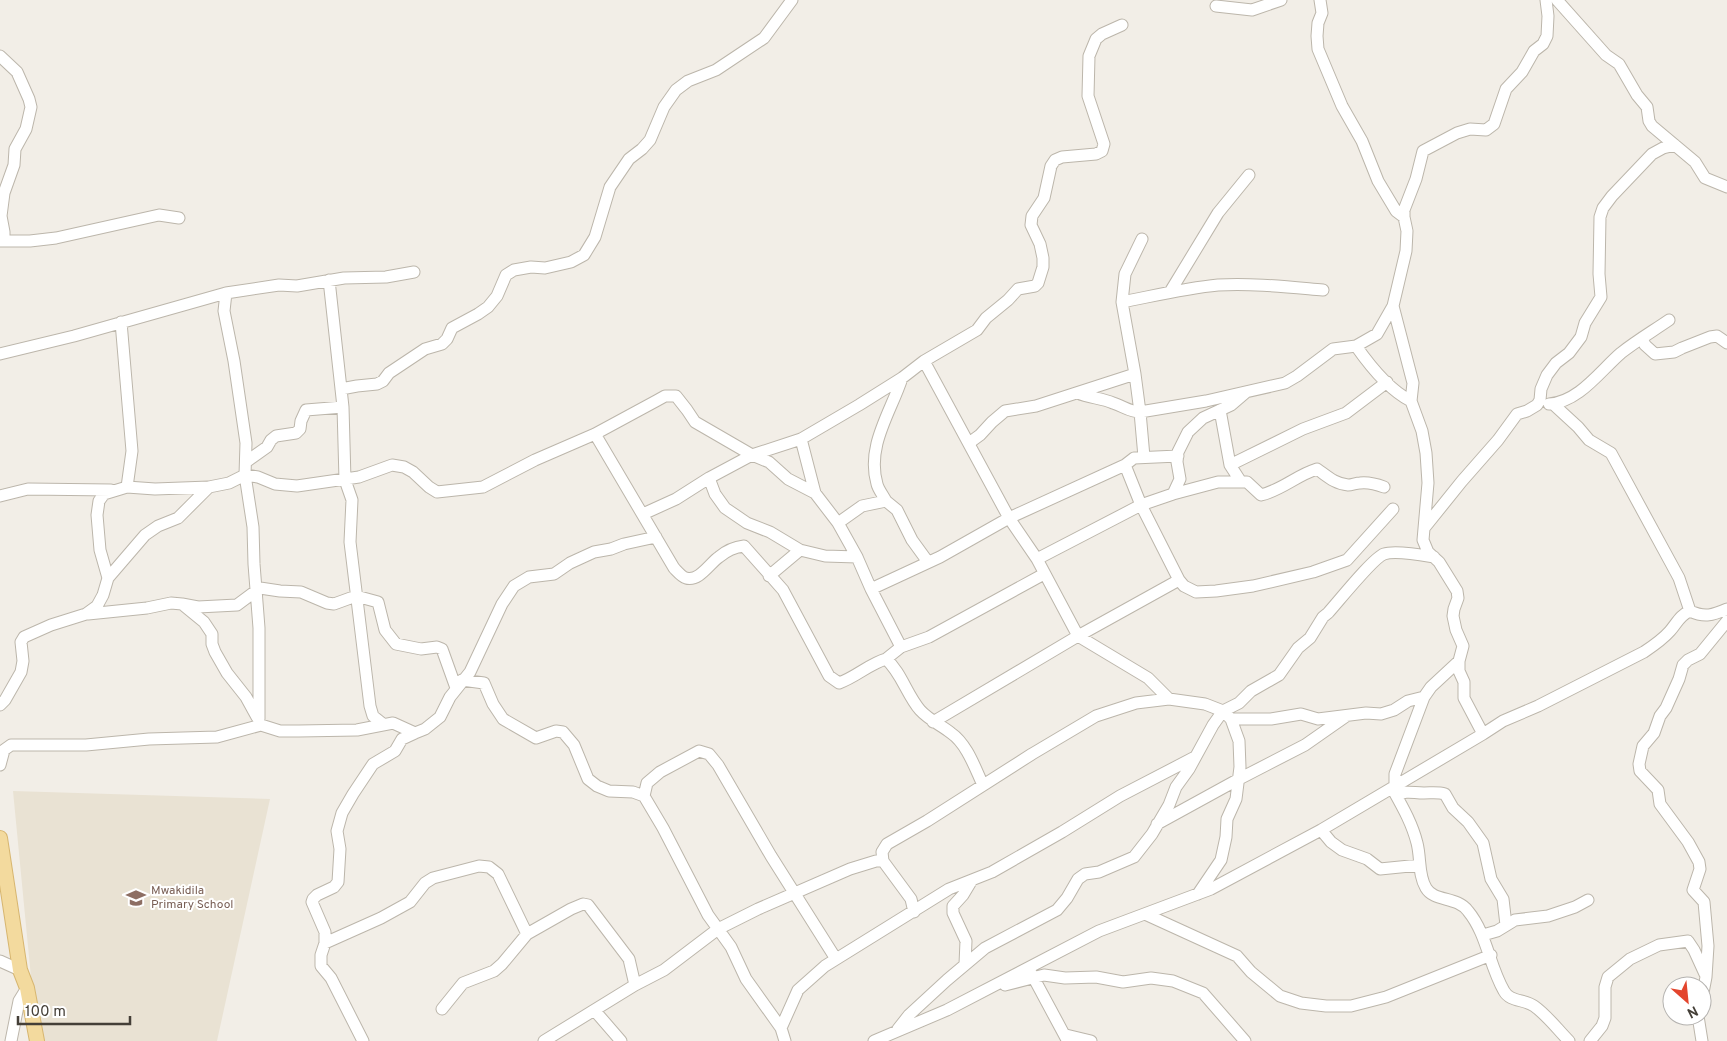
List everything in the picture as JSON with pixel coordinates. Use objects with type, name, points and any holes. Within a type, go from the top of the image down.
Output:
[{"type":"main road","points":[[0,838],[20,970],[27,988],[37,1041]]},
{"type":"street","points":[[342,389],[377,384],[424,349],[442,344],[447,339],[452,328],[488,307],[496,296],[506,274],[514,270],[531,267],[545,268],[571,262],[584,255],[595,237],[610,186],[629,159],[642,150],[650,140],[664,107],[676,90],[688,81],[716,70],[764,38],[792,0]]},
{"type":"street","points":[[1216,6],[1252,10],[1281,0]]},
{"type":"street","points":[[1320,0],[1322,13],[1318,23],[1318,49],[1342,106],[1362,141],[1378,181],[1396,210],[1404,217]]},
{"type":"street","points":[[1078,393],[1090,398],[1113,402],[1135,412],[1206,401],[1285,383],[1333,349],[1356,346],[1377,334],[1393,306],[1406,251],[1407,231],[1404,210],[1416,178],[1423,151],[1457,133],[1470,130],[1486,130],[1494,124],[1506,89],[1522,72],[1534,51],[1547,36],[1548,16],[1546,0]]},
{"type":"street","points":[[1557,0],[1606,55],[1618,64],[1637,95],[1647,106],[1649,121],[1652,126],[1695,162],[1705,178],[1727,187]]},
{"type":"street","points":[[643,514],[676,499],[709,478],[752,455],[801,439],[902,378],[924,361],[977,330],[986,318],[1018,289],[1035,286],[1038,283],[1044,258],[1031,224],[1032,216],[1044,198],[1050,166],[1055,160],[1062,157],[1096,154],[1102,151],[1104,144],[1088,96],[1088,56],[1096,39],[1102,34],[1122,25]]},
{"type":"street","points":[[0,56],[17,72],[31,108],[26,129],[15,148],[14,165],[4,193],[1,216],[4,232],[2,241],[30,241],[56,238],[159,215],[179,218]]},
{"type":"street","points":[[1537,405],[1547,375],[1556,363],[1569,353],[1581,337],[1586,323],[1601,297],[1599,274],[1600,217],[1603,208],[1652,154],[1663,148],[1675,145]]},
{"type":"street","points":[[1170,292],[1218,213],[1249,175]]},
{"type":"street","points":[[1142,238],[1125,274],[1122,302],[1135,374],[1144,457]]},
{"type":"street","points":[[0,354],[226,293],[255,287],[297,286],[344,278],[386,277],[414,272]]},
{"type":"street","points":[[329,280],[342,389],[345,480],[352,500],[350,542],[356,596],[370,706],[373,716],[383,724]]},
{"type":"street","points":[[1122,302],[1218,285],[1323,290]]},
{"type":"street","points":[[226,293],[224,311],[246,443],[246,475],[253,527],[255,591],[259,628],[260,722]]},
{"type":"street","points":[[1393,306],[1413,384],[1411,401],[1422,431],[1426,453],[1428,483],[1426,527],[1423,540],[1428,552],[1439,562],[1457,590],[1458,598],[1453,616],[1456,630],[1463,646],[1458,661],[1459,671],[1464,682],[1464,698],[1468,709],[1483,734]]},
{"type":"street","points":[[1426,527],[1462,481],[1498,440],[1510,421],[1517,414],[1537,405],[1562,402],[1578,392],[1620,354],[1669,320]]},
{"type":"street","points":[[121,322],[132,451],[127,487]]},
{"type":"street","points":[[1642,338],[1645,345],[1655,354],[1674,352],[1710,336],[1716,336],[1727,343]]},
{"type":"street","points":[[1356,346],[1366,360],[1399,395],[1411,401]]},
{"type":"street","points":[[924,361],[1009,518],[1037,559],[1078,636],[1148,678],[1169,699]]},
{"type":"street","points":[[969,442],[980,435],[1005,411],[1036,406],[1135,374]]},
{"type":"street","points":[[902,378],[879,433],[875,450],[874,468],[877,485],[886,501],[897,510],[912,540],[928,562]]},
{"type":"street","points":[[1230,465],[1304,429],[1346,413],[1387,382]]},
{"type":"street","points":[[1173,494],[1180,479],[1177,462],[1178,456],[1188,432],[1203,418],[1231,405],[1246,392]]},
{"type":"street","points":[[108,578],[100,550],[97,515],[99,502],[104,494],[113,490],[127,487],[155,489],[209,487],[229,483],[246,475],[258,477],[275,484],[297,486],[369,475],[392,465],[404,467],[413,472],[437,492],[483,487],[535,460],[595,434],[666,396],[676,396],[695,422],[752,455],[769,462],[788,479],[815,493]]},
{"type":"street","points":[[1553,404],[1589,440],[1610,453],[1679,578],[1690,611],[1700,616],[1708,616],[1727,609]]},
{"type":"street","points":[[246,462],[267,447],[276,436],[296,433],[300,428],[306,410],[343,406]]},
{"type":"street","points":[[1220,410],[1230,465],[1241,482]]},
{"type":"street","points":[[595,434],[674,568],[685,578],[693,578],[701,574],[720,556],[737,547],[744,546],[783,590],[816,654],[834,680],[839,683],[886,659],[901,647],[929,637],[1044,574]]},
{"type":"street","points":[[801,439],[815,493],[838,523],[857,557],[870,589],[901,647]]},
{"type":"street","points":[[870,589],[928,562],[1009,518],[1125,465],[1134,458],[1178,456]]},
{"type":"street","points":[[1125,465],[1141,505],[1180,580],[1184,586],[1196,592],[1252,586],[1313,572],[1347,560],[1394,509]]},
{"type":"street","points":[[1037,559],[1141,505],[1218,482],[1247,482],[1261,495],[1278,489],[1317,469],[1327,479],[1341,483],[1349,485],[1372,483],[1384,487]]},
{"type":"street","points":[[709,478],[715,494],[725,508],[746,523],[770,532],[800,550],[825,556],[857,557]]},
{"type":"street","points":[[86,614],[97,606],[104,595],[108,578],[144,535],[158,526],[178,518],[209,487]]},
{"type":"street","points":[[0,496],[28,489],[113,490]]},
{"type":"street","points":[[838,523],[862,506],[886,501]]},
{"type":"street","points":[[363,1041],[334,983],[321,966],[325,932],[312,902],[317,895],[334,887],[338,882],[340,849],[337,831],[342,813],[352,794],[373,764],[394,751],[402,738],[425,729],[440,717],[450,696],[470,672],[502,604],[514,586],[529,577],[554,574],[570,563],[594,552],[656,537]]},
{"type":"street","points":[[769,576],[800,550]]},
{"type":"street","points":[[890,1041],[910,1015],[985,948],[1057,910],[1067,898],[1078,879],[1134,857],[1158,824],[1169,805],[1176,787],[1213,725],[1227,715],[1251,691],[1280,675],[1298,648],[1310,638],[1322,617],[1328,613],[1374,560],[1385,553],[1413,553],[1434,557]]},
{"type":"street","points":[[933,722],[1078,636],[1180,580]]},
{"type":"street","points":[[0,705],[5,700],[21,672],[24,661],[21,642],[24,637],[51,625],[86,614],[147,608],[171,602],[198,607],[237,605],[260,588],[301,592],[334,604],[356,596],[378,602],[385,630],[396,644],[421,649],[442,649],[459,684]]},
{"type":"street","points":[[182,604],[204,622],[212,634],[212,644],[215,652],[236,687],[246,697],[260,722],[280,731],[357,730],[393,723],[416,733]]},
{"type":"street","points":[[874,1041],[947,1010],[986,990],[1030,973],[1099,931],[1211,889],[1394,790],[1504,720],[1538,706],[1644,652],[1658,643],[1679,618],[1690,611]]},
{"type":"street","points":[[1706,976],[1708,946],[1704,902],[1694,890],[1700,869],[1699,862],[1684,837],[1660,804],[1658,790],[1640,771],[1639,764],[1644,746],[1654,733],[1685,662],[1700,654],[1727,621]]},
{"type":"street","points":[[886,659],[921,712],[953,734],[966,752],[983,785]]},
{"type":"street","points":[[1458,661],[1431,687],[1424,697],[1395,774],[1394,790],[1411,823],[1418,846],[1420,866],[1426,889],[1434,896],[1461,903],[1476,922],[1483,935],[1505,993],[1515,1000],[1534,1006],[1569,1041]]},
{"type":"street","points":[[459,684],[484,683],[487,686],[493,704],[503,718],[536,738],[556,731],[563,732],[574,745],[588,779],[597,786],[609,791],[633,792],[644,796],[663,828],[708,915],[732,947],[746,979],[781,1028],[785,1041]]},
{"type":"street","points":[[914,912],[911,899],[883,862],[882,852],[888,844],[1096,716],[1136,703],[1169,699],[1205,704],[1227,715],[1271,719],[1301,714],[1318,719],[1366,713],[1386,713],[1408,701],[1424,697]]},
{"type":"street","points":[[1198,894],[1221,860],[1226,837],[1227,819],[1236,799],[1239,779],[1239,741],[1227,715]]},
{"type":"street","points":[[1158,824],[1305,745],[1346,716]]},
{"type":"street","points":[[0,765],[4,750],[11,746],[217,737],[238,733],[260,722]]},
{"type":"street","points":[[644,796],[647,784],[660,772],[699,751],[708,754],[718,765],[771,856],[836,959]]},
{"type":"street","points":[[781,1028],[798,990],[825,966],[949,890],[992,872],[1120,796],[1196,756]]},
{"type":"street","points":[[1394,790],[1403,792],[1413,791],[1422,794],[1438,792],[1445,794],[1453,808],[1468,822],[1483,843],[1491,879],[1503,900],[1506,926]]},
{"type":"street","points":[[1321,830],[1331,842],[1342,850],[1367,859],[1380,869],[1420,866]]},
{"type":"street","points":[[544,1041],[635,985],[664,970],[718,929],[850,869],[876,860],[883,862]]},
{"type":"street","points":[[325,943],[381,918],[410,902],[425,883],[433,878],[479,866],[490,867],[498,874],[527,934]]},
{"type":"street","points":[[965,964],[966,941],[953,913],[953,906],[963,895],[972,880]]},
{"type":"street","points":[[1483,935],[1506,926],[1515,920],[1548,916],[1575,907],[1588,900]]},
{"type":"street","points":[[442,1008],[463,983],[494,971],[527,934],[583,904],[588,905],[629,959],[635,985]]},
{"type":"street","points":[[1144,914],[1237,956],[1251,972],[1280,996],[1301,1003],[1326,1006],[1351,1006],[1386,997],[1491,955]]},
{"type":"street","points":[[1590,1041],[1602,1026],[1605,1018],[1605,987],[1608,977],[1630,959],[1659,945],[1688,941],[1706,976]]},
{"type":"street","points":[[0,961],[20,970]]},
{"type":"street","points":[[1030,973],[1068,1038],[1091,1041]]},
{"type":"street","points":[[1030,973],[1065,978],[1096,977],[1123,982],[1151,978],[1173,981],[1203,993],[1245,1041]]},
{"type":"street","points":[[11,1041],[19,1001],[27,988]]},
{"type":"street","points":[[595,1011],[621,1041]]},
{"type":"street","points":[[1700,1026],[1702,1041]]},
{"type":"shaded area","name":"Mwakidila Primary School","points":[[13,791],[270,799],[217,1041],[44,1041],[33,998]]},
{"type":"place","name":"Mwakidila Primary School","points":[[136,898]]}]
